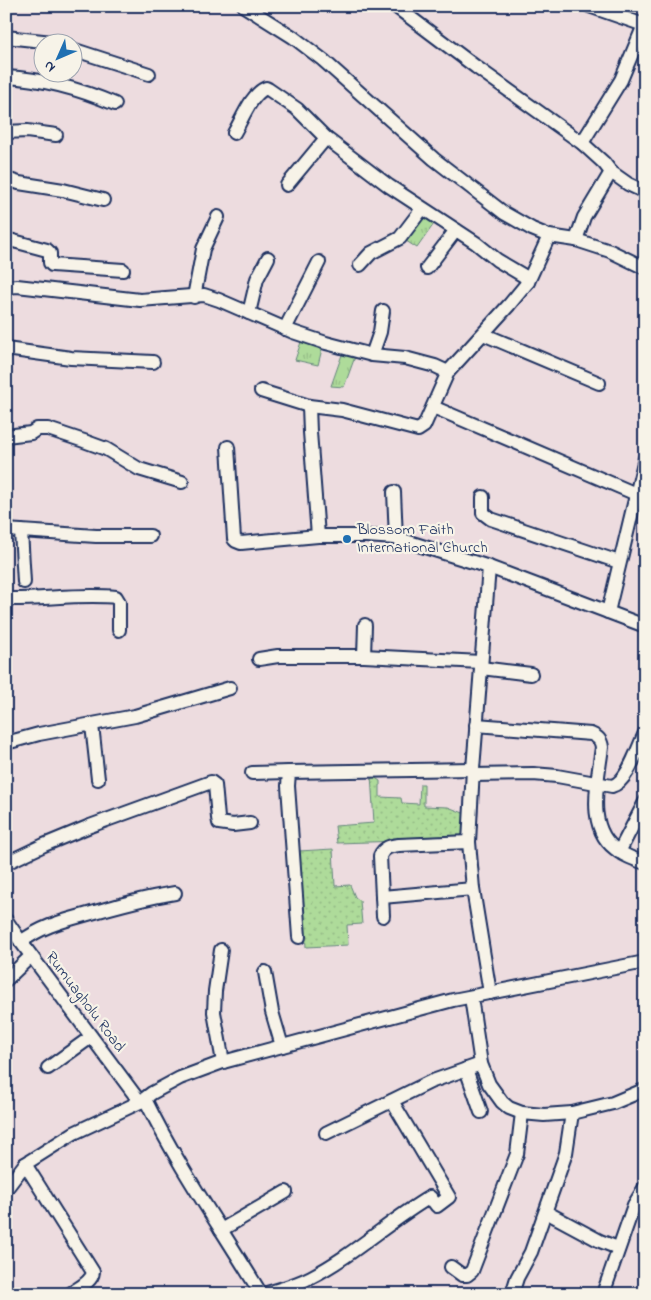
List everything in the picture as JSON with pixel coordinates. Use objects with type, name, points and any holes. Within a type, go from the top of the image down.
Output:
[{"type":"street","points":[[244,6],[293,37],[323,60],[434,159],[504,213],[532,229],[549,236],[576,240],[610,251],[645,268]]},
{"type":"street","points":[[395,6],[476,67],[582,142],[611,172],[628,184],[645,192]]},
{"type":"street","points":[[582,142],[621,80],[644,26],[589,6]]},
{"type":"street","points":[[6,37],[32,40]]},
{"type":"street","points":[[82,52],[148,74]]},
{"type":"street","points":[[6,78],[26,78],[44,82],[115,104]]},
{"type":"street","points":[[234,133],[254,96],[266,88],[297,109],[326,138],[389,186],[476,243],[497,260],[524,276],[528,282]]},
{"type":"street","points":[[6,132],[56,135]]},
{"type":"street","points":[[287,185],[326,138]]},
{"type":"street","points":[[576,240],[584,217],[611,172]]},
{"type":"street","points":[[6,179],[103,200]]},
{"type":"street","points":[[360,265],[371,253],[400,238],[422,209]]},
{"type":"street","points":[[194,297],[203,249],[218,217]]},
{"type":"street","points":[[427,268],[456,230]]},
{"type":"street","points":[[260,391],[309,406],[342,410],[418,430],[424,426],[448,372],[528,282],[549,236]]},
{"type":"street","points":[[6,239],[48,250],[52,264],[123,270]]},
{"type":"street","points":[[248,313],[257,279],[268,258]]},
{"type":"street","points":[[285,329],[318,262]]},
{"type":"street","points":[[6,287],[17,286],[140,300],[204,295],[285,329],[326,343],[372,355],[383,354],[405,358],[435,366],[448,372]]},
{"type":"street","points":[[372,355],[380,332],[383,311]]},
{"type":"street","points":[[483,334],[598,383]]},
{"type":"street","points":[[6,349],[71,358],[153,362]]},
{"type":"street","points":[[309,406],[318,536]]},
{"type":"street","points":[[433,407],[640,497]]},
{"type":"street","points":[[6,436],[31,433],[37,429],[48,429],[106,450],[139,468],[182,482]]},
{"type":"street","points":[[228,447],[232,520],[234,539],[236,541],[241,543],[318,536],[396,538],[489,567],[645,626]]},
{"type":"street","points":[[608,612],[619,562],[640,497],[645,458]]},
{"type":"street","points":[[394,492],[396,538]]},
{"type":"street","points":[[483,497],[483,513],[491,519],[619,562]]},
{"type":"street","points":[[6,530],[96,536],[150,536]]},
{"type":"street","points":[[21,531],[24,582]]},
{"type":"street","points":[[489,567],[476,725],[469,842],[473,889],[490,993]]},
{"type":"street","points":[[6,599],[35,600],[116,597],[120,602],[119,630]]},
{"type":"street","points":[[364,656],[365,625]]},
{"type":"street","points":[[259,659],[278,656],[364,656],[481,665],[532,674]]},
{"type":"street","points":[[6,743],[39,734],[135,716],[230,688]]},
{"type":"street","points":[[92,725],[98,779]]},
{"type":"street","points":[[476,725],[591,734],[598,737],[602,743],[595,808],[598,823],[604,837],[619,852],[645,863]]},
{"type":"street","points":[[252,773],[473,772],[557,776],[612,786],[621,781],[645,733]]},
{"type":"street","points":[[289,772],[288,786],[298,937]]},
{"type":"street","points":[[6,863],[81,830],[211,782],[216,785],[217,790],[219,823],[233,825],[250,823]]},
{"type":"street","points":[[619,852],[645,802]]},
{"type":"street","points":[[383,916],[380,856],[385,848],[399,845],[469,842]]},
{"type":"street","points":[[382,897],[473,889]]},
{"type":"street","points":[[21,942],[32,934],[53,924],[112,906],[175,893]]},
{"type":"street","name":"Rumuagholu Road","points":[[6,920],[91,1037],[143,1100],[181,1166],[262,1294]]},
{"type":"street","points":[[221,950],[214,1012],[224,1062]]},
{"type":"street","points":[[6,980],[31,956]]},
{"type":"street","points":[[6,1189],[25,1164],[74,1133],[143,1100],[180,1078],[224,1062],[471,997],[645,962]]},
{"type":"street","points":[[265,972],[272,1012],[282,1046]]},
{"type":"street","points":[[471,997],[481,1064],[489,1084],[502,1102],[509,1108],[522,1113],[544,1115],[572,1113],[612,1103],[644,1090]]},
{"type":"street","points":[[48,1068],[91,1037]]},
{"type":"street","points":[[326,1133],[430,1082],[481,1064]]},
{"type":"street","points":[[466,1069],[481,1112]]},
{"type":"street","points":[[262,1294],[310,1278],[430,1197],[437,1206],[449,1197],[392,1101]]},
{"type":"street","points":[[451,1267],[462,1275],[467,1275],[472,1271],[517,1154],[522,1113]]},
{"type":"street","points":[[512,1294],[517,1278],[531,1252],[566,1153],[572,1113]]},
{"type":"street","points":[[25,1164],[93,1272],[89,1280],[70,1294]]},
{"type":"street","points":[[603,1294],[634,1205],[645,1187]]},
{"type":"street","points":[[222,1230],[286,1192]]},
{"type":"street","points":[[546,1212],[600,1241],[618,1248]]},
{"type":"green space","points":[[423,213],[436,221],[417,248],[403,239]]},
{"type":"green space","points":[[303,336],[323,345],[318,365],[295,360]]},
{"type":"green space","points":[[344,349],[356,354],[344,387],[331,386]]},
{"type":"green space","points":[[371,775],[380,781],[380,797],[401,798],[402,803],[419,804],[420,784],[424,784],[424,806],[448,807],[466,814],[465,839],[337,843],[335,826],[374,823]]},
{"type":"green space","points":[[333,849],[335,886],[350,885],[355,897],[360,901],[362,924],[347,925],[348,945],[306,947],[299,851]]},
{"type":"place","name":"Blossom Faith International Church","points":[[347,539]]}]
